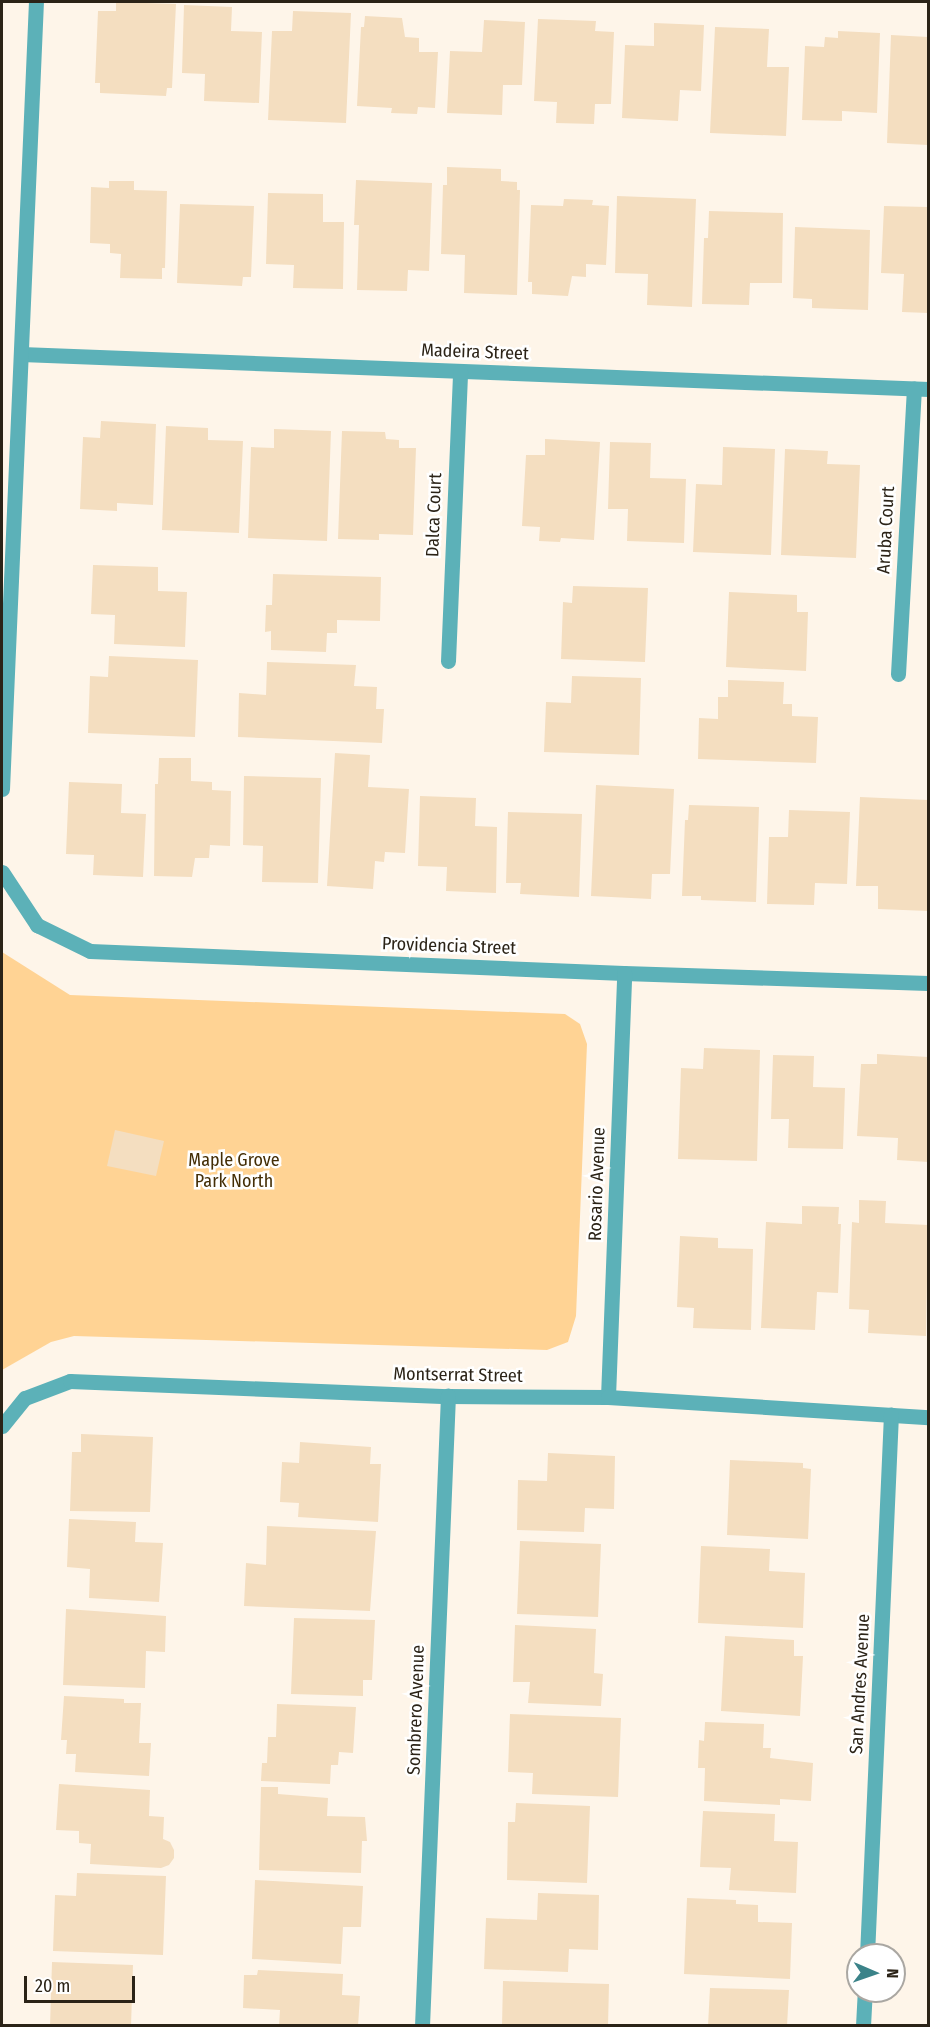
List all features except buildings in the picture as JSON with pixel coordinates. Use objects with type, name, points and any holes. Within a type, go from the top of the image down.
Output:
[{"type":"street","points":[[2,789],[5,613],[21,354],[36,2]]},
{"type":"street","name":"Madeira Street","points":[[21,354],[921,388]]},
{"type":"street","name":"Dalca Court","points":[[448,661],[460,370]]},
{"type":"street","name":"Aruba Court","points":[[898,674],[921,388]]},
{"type":"street","name":"Providencia Street","points":[[2,872],[37,924],[90,951],[928,983]]},
{"type":"street","name":"Rosario Avenue","points":[[608,1397],[624,973]]},
{"type":"street","name":"Montserrat Street","points":[[2,1426],[25,1398],[70,1381],[448,1396],[608,1397],[928,1417]]},
{"type":"street","name":"Sombrero Avenue","points":[[422,2025],[448,1396]]},
{"type":"street","name":"San Andres Avenue","points":[[868,1943],[891,1415]]},
{"type":"street","points":[[863,2025],[864,2003]]},
{"type":"green space","name":"Maple Grove Park North","points":[[2,952],[70,995],[565,1014],[580,1024],[587,1044],[576,1316],[568,1342],[547,1350],[74,1336],[51,1342],[2,1370]]}]
